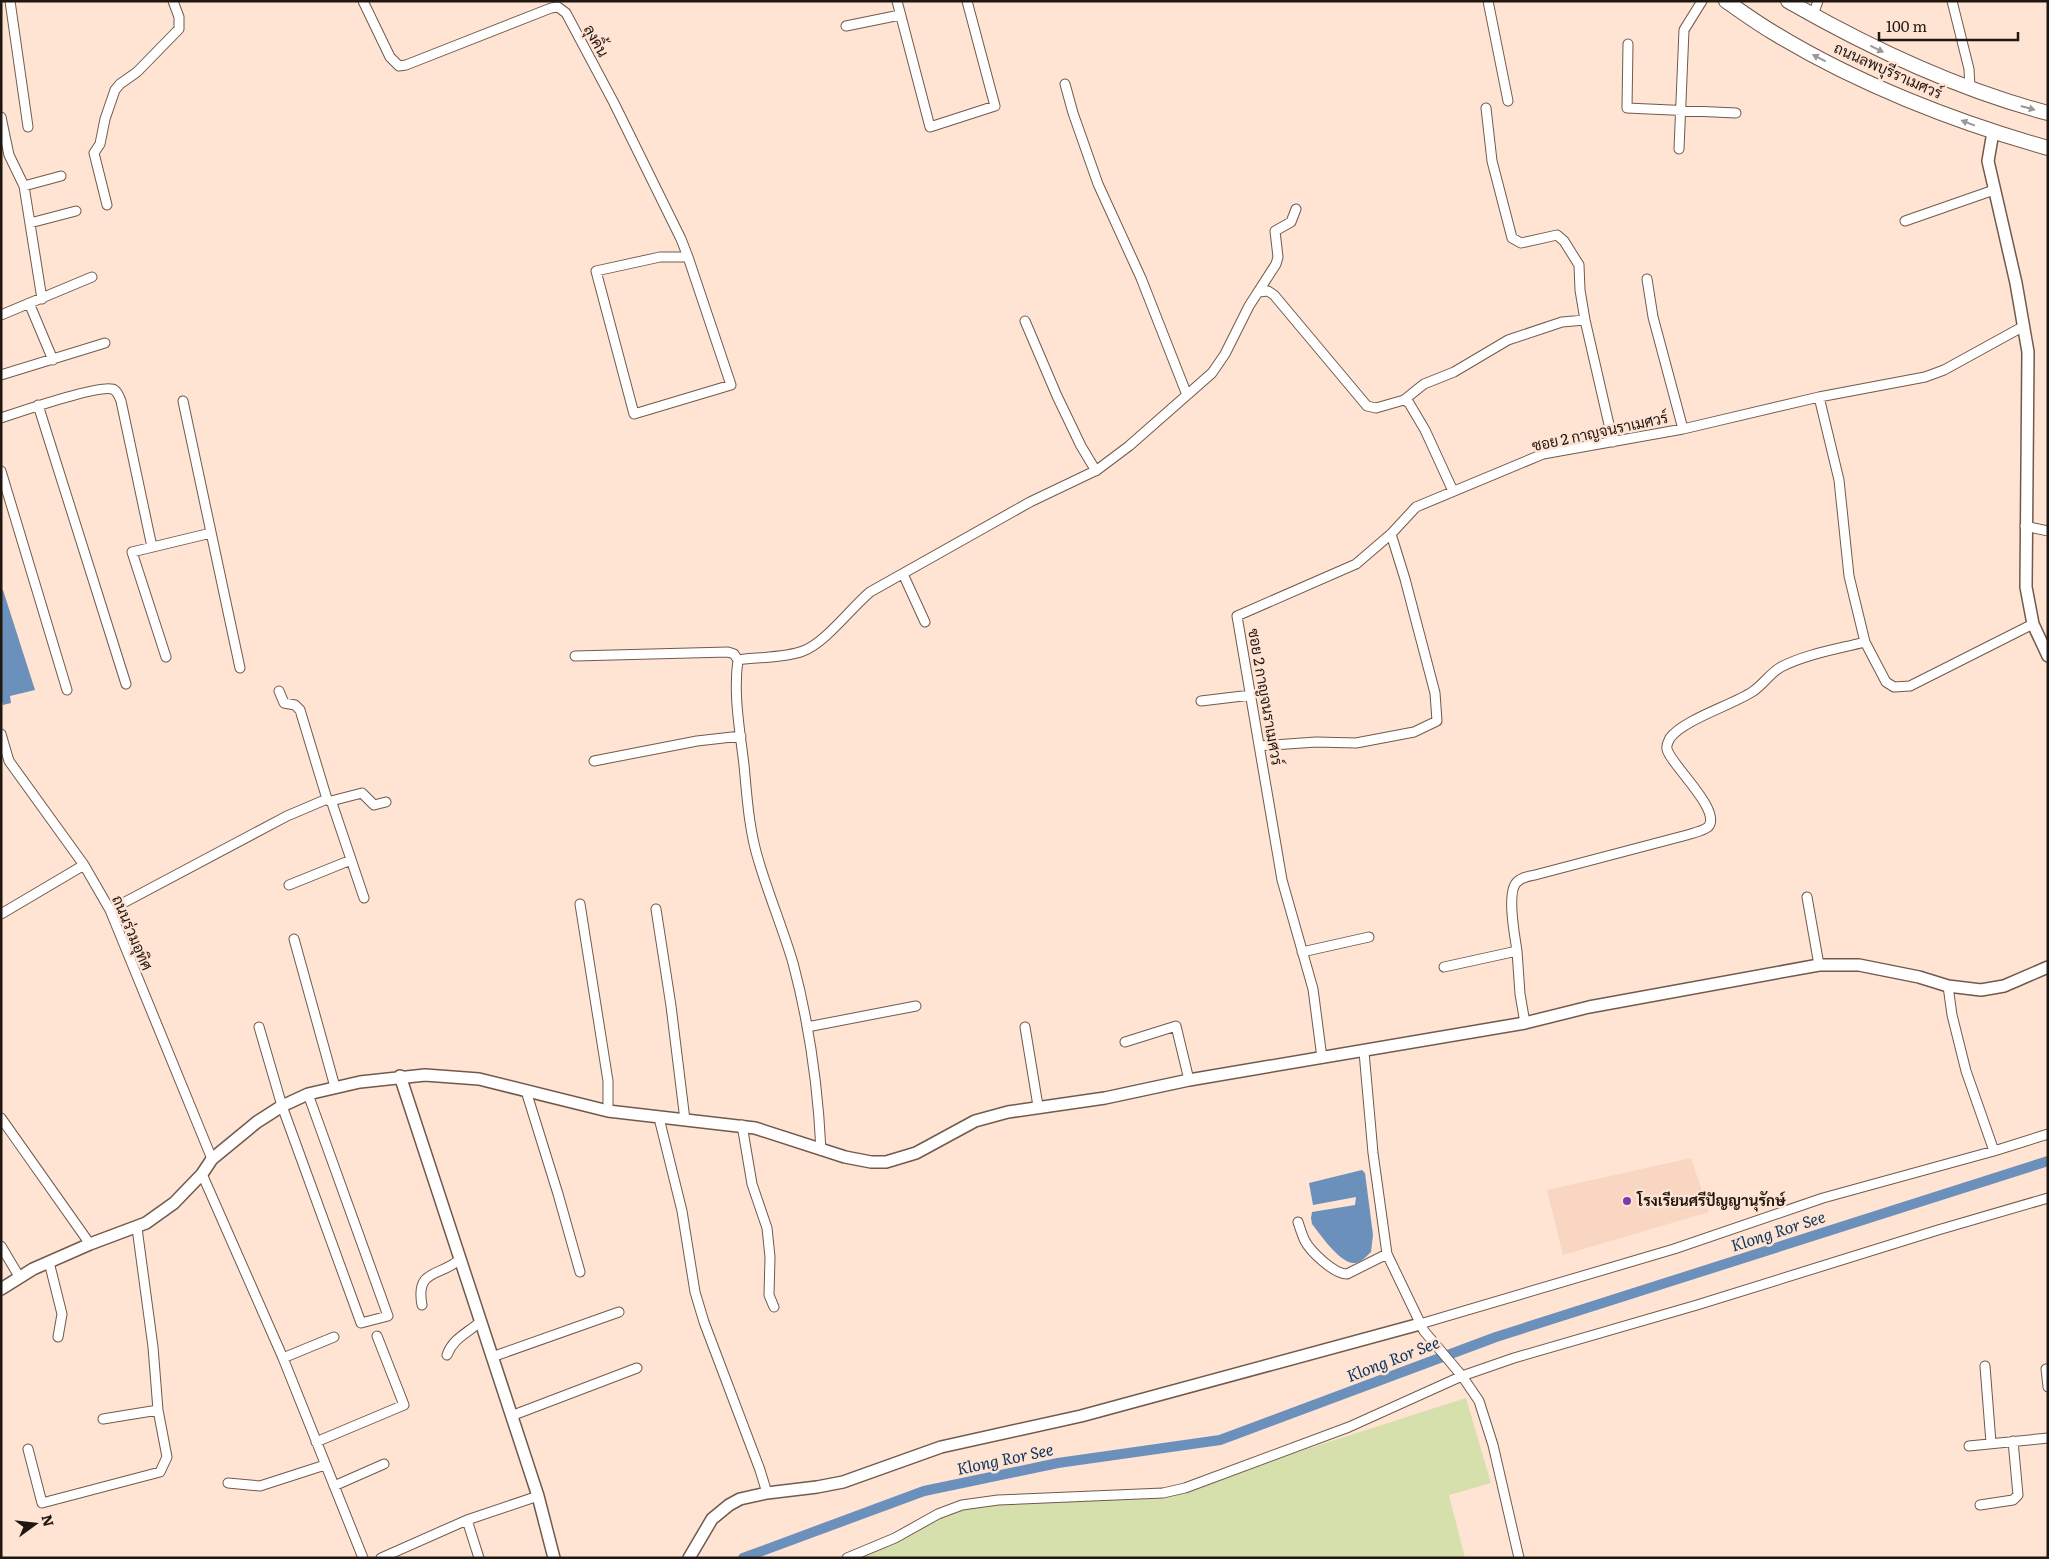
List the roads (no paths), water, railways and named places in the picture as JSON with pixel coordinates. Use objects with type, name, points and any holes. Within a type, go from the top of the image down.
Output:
[{"type":"main road","name":"ถนนลพบุรีราเมศวร์","points":[[1726,1],[1772,32],[1849,73],[1932,109],[1993,132],[2048,148]]},
{"type":"main road","name":"ถนนลพบุรีราเมศวร์","points":[[1788,1],[1834,28],[1906,63],[2012,104],[2048,113]]},
{"type":"street","points":[[107,206],[94,155],[100,144],[114,93],[120,84],[141,69],[179,29],[179,17],[173,1]]},
{"type":"street","name":"ลุงคิ้น","points":[[363,1],[390,57],[399,66],[406,65],[551,8],[558,7],[564,11],[614,102],[681,239],[688,257],[731,385],[634,414],[596,272],[660,257],[688,257]]},
{"type":"street","points":[[897,1],[930,127],[994,106],[967,1]]},
{"type":"street","points":[[1488,1],[1508,101]]},
{"type":"street","points":[[1679,149],[1684,30],[1702,1]]},
{"type":"street","points":[[1813,16],[1818,1]]},
{"type":"street","points":[[1952,1],[1968,69],[1970,87]]},
{"type":"street","points":[[7,4],[28,127]]},
{"type":"street","points":[[846,26],[900,15]]},
{"type":"street","points":[[1628,44],[1627,108],[1736,113]]},
{"type":"street","points":[[1065,84],[1098,184],[1141,278],[1187,395]]},
{"type":"street","points":[[1486,108],[1492,161],[1512,238],[1521,243],[1555,235],[1564,241],[1579,265],[1580,290],[1585,320],[1613,442]]},
{"type":"street","points":[[1,117],[9,155],[24,186],[42,299]]},
{"type":"street","points":[[1993,132],[1988,161],[2024,326],[2028,364],[2025,526],[2026,587],[2033,624],[2048,656]]},
{"type":"street","points":[[24,186],[61,176]]},
{"type":"street","points":[[1906,221],[1994,190]]},
{"type":"street","points":[[575,656],[728,652],[738,660],[809,649],[822,640],[854,605],[870,592],[1030,502],[1096,471],[1129,446],[1208,378],[1232,341],[1249,306],[1278,261],[1275,231],[1291,222],[1296,209]]},
{"type":"street","points":[[30,223],[76,211]]},
{"type":"street","points":[[1,315],[92,277]]},
{"type":"street","points":[[1646,279],[1653,317],[1684,429]]},
{"type":"street","points":[[1259,292],[1268,292],[1274,295],[1367,406],[1376,408],[1404,400],[1421,386],[1454,372],[1508,340],[1562,322],[1585,320]]},
{"type":"street","points":[[29,303],[53,360]]},
{"type":"street","points":[[1025,321],[1074,433],[1096,471]]},
{"type":"street","name":"ซอย 2 กาญจนราเมศวร์","points":[[1322,1058],[1313,989],[1282,880],[1237,616],[1356,564],[1391,534],[1416,507],[1543,454],[1684,429],[1931,375],[2024,326]]},
{"type":"street","points":[[1,375],[105,343]]},
{"type":"street","points":[[1,418],[38,405],[108,389],[117,392],[121,401],[152,547]]},
{"type":"street","points":[[1819,398],[1839,480],[1849,576],[1865,642],[1886,682],[1899,688],[1910,686],[2033,624]]},
{"type":"street","points":[[1404,400],[1412,406],[1425,430],[1453,491]]},
{"type":"street","points":[[183,401],[240,668]]},
{"type":"street","points":[[38,405],[126,684]]},
{"type":"street","points":[[1,471],[67,690]]},
{"type":"street","points":[[2025,526],[2048,530]]},
{"type":"street","points":[[166,657],[132,552],[211,533]]},
{"type":"street","points":[[1259,746],[1316,742],[1356,743],[1414,732],[1437,721],[1435,693],[1391,534]]},
{"type":"street","points":[[903,574],[925,622]]},
{"type":"street","points":[[1525,1023],[1520,994],[1512,898],[1513,886],[1517,881],[1535,874],[1687,835],[1708,827],[1710,815],[1707,808],[1689,779],[1667,750],[1667,743],[1678,731],[1753,691],[1781,667],[1865,642]]},
{"type":"street","points":[[738,660],[736,685],[740,736],[754,846],[792,962],[807,1027],[821,1150]]},
{"type":"street","points":[[279,691],[284,703],[295,705],[300,710],[329,800],[364,898]]},
{"type":"street","points":[[1201,701],[1250,695]]},
{"type":"street","name":"ถนนร่วมอุทิศ","points":[[1,734],[5,763],[84,865],[110,910],[212,1159]]},
{"type":"street","points":[[594,762],[697,740],[740,736]]},
{"type":"street","points":[[110,910],[286,816],[329,800],[361,793],[374,805],[386,802]]},
{"type":"street","points":[[288,885],[351,860]]},
{"type":"street","points":[[1,914],[84,865]]},
{"type":"street","points":[[1807,896],[1818,965]]},
{"type":"street","points":[[580,904],[608,1081],[608,1111]]},
{"type":"street","points":[[656,909],[671,1006],[685,1120]]},
{"type":"street","points":[[1302,952],[1369,937]]},
{"type":"street","points":[[294,939],[334,1087]]},
{"type":"street","points":[[1444,967],[1517,951]]},
{"type":"street","points":[[1,1289],[33,1269],[90,1244],[137,1228],[174,1202],[202,1174],[212,1159],[257,1122],[282,1106],[308,1094],[334,1087],[400,1076],[436,1075],[489,1081],[608,1111],[659,1118],[742,1125],[765,1130],[821,1150],[862,1161],[894,1161],[916,1153],[975,1121],[1008,1112],[1038,1106],[1106,1098],[1189,1080],[1364,1052],[1525,1023],[1589,1007],[1818,965],[1859,965],[1948,986],[1981,990],[1991,990],[2019,981],[2048,968]]},
{"type":"street","points":[[1948,986],[1952,1016],[1971,1088],[1994,1151]]},
{"type":"street","points":[[807,1027],[916,1006]]},
{"type":"street","points":[[1124,1042],[1176,1026],[1189,1080]]},
{"type":"street","points":[[259,1027],[282,1106],[361,1323],[388,1316],[308,1094]]},
{"type":"street","points":[[1026,1027],[1038,1106]]},
{"type":"street","points":[[1364,1052],[1373,1153],[1388,1254],[1422,1328],[1472,1389],[1485,1415],[1519,1558]]},
{"type":"street","points":[[400,1076],[538,1496],[554,1558]]},
{"type":"street","points":[[526,1091],[580,1272]]},
{"type":"street","points":[[1,1118],[90,1244]]},
{"type":"street","points":[[659,1118],[682,1211],[695,1292],[704,1322],[767,1493]]},
{"type":"street","points":[[742,1125],[752,1184],[767,1228],[770,1257],[769,1296],[774,1306]]},
{"type":"street","points":[[689,1558],[712,1519],[720,1511],[740,1499],[767,1493],[817,1488],[843,1482],[941,1447],[1081,1416],[1422,1328],[1674,1249],[1824,1198],[1994,1151],[2048,1134]]},
{"type":"street","points":[[202,1174],[283,1358],[363,1558]]},
{"type":"street","points":[[847,1558],[896,1538],[938,1514],[962,1505],[998,1500],[1162,1493],[1185,1488],[1350,1427],[1460,1374],[1577,1338],[1697,1305],[2048,1198]]},
{"type":"street","points":[[1298,1222],[1310,1249],[1327,1264],[1343,1274],[1347,1274],[1388,1254]]},
{"type":"street","points":[[28,1449],[42,1504],[160,1472],[167,1457],[158,1410],[137,1228]]},
{"type":"street","points":[[1,1246],[20,1278]]},
{"type":"street","points":[[422,1305],[420,1291],[425,1278],[430,1274],[453,1265],[460,1259]]},
{"type":"street","points":[[49,1262],[62,1314],[58,1337]]},
{"type":"street","points":[[492,1358],[619,1312]]},
{"type":"street","points":[[447,1355],[456,1339],[468,1332],[480,1321]]},
{"type":"street","points":[[316,1442],[404,1405],[377,1336]]},
{"type":"street","points":[[283,1358],[334,1337]]},
{"type":"street","points":[[1985,1366],[1991,1443]]},
{"type":"street","points":[[511,1416],[637,1368]]},
{"type":"street","points":[[2046,1369],[2048,1387]]},
{"type":"street","points":[[103,1419],[158,1410]]},
{"type":"street","points":[[1969,1446],[2048,1438]]},
{"type":"street","points":[[1980,1506],[2013,1500],[2018,1495],[2013,1441]]},
{"type":"street","points":[[334,1486],[384,1464]]},
{"type":"street","points":[[228,1483],[260,1486],[325,1465]]},
{"type":"street","points":[[381,1558],[467,1520],[538,1496]]},
{"type":"street","points":[[467,1520],[479,1558]]},
{"type":"water","points":[[1,590],[3,590],[35,690],[10,696],[11,703],[3,705],[1,698]]},
{"type":"water","points":[[1362,1170],[1365,1173],[1373,1235],[1371,1252],[1355,1263],[1344,1259],[1331,1248],[1312,1224],[1311,1218],[1312,1212],[1355,1205],[1356,1197],[1313,1205],[1309,1183]]},
{"type":"waterway","name":"Klong Ror See","points":[[743,1558],[924,1491],[1058,1463],[1220,1440],[1496,1337],[2048,1161]]},
{"type":"place","name":"โรงเรียนศรีปัญญานุรักษ์","points":[[1627,1201]]}]
